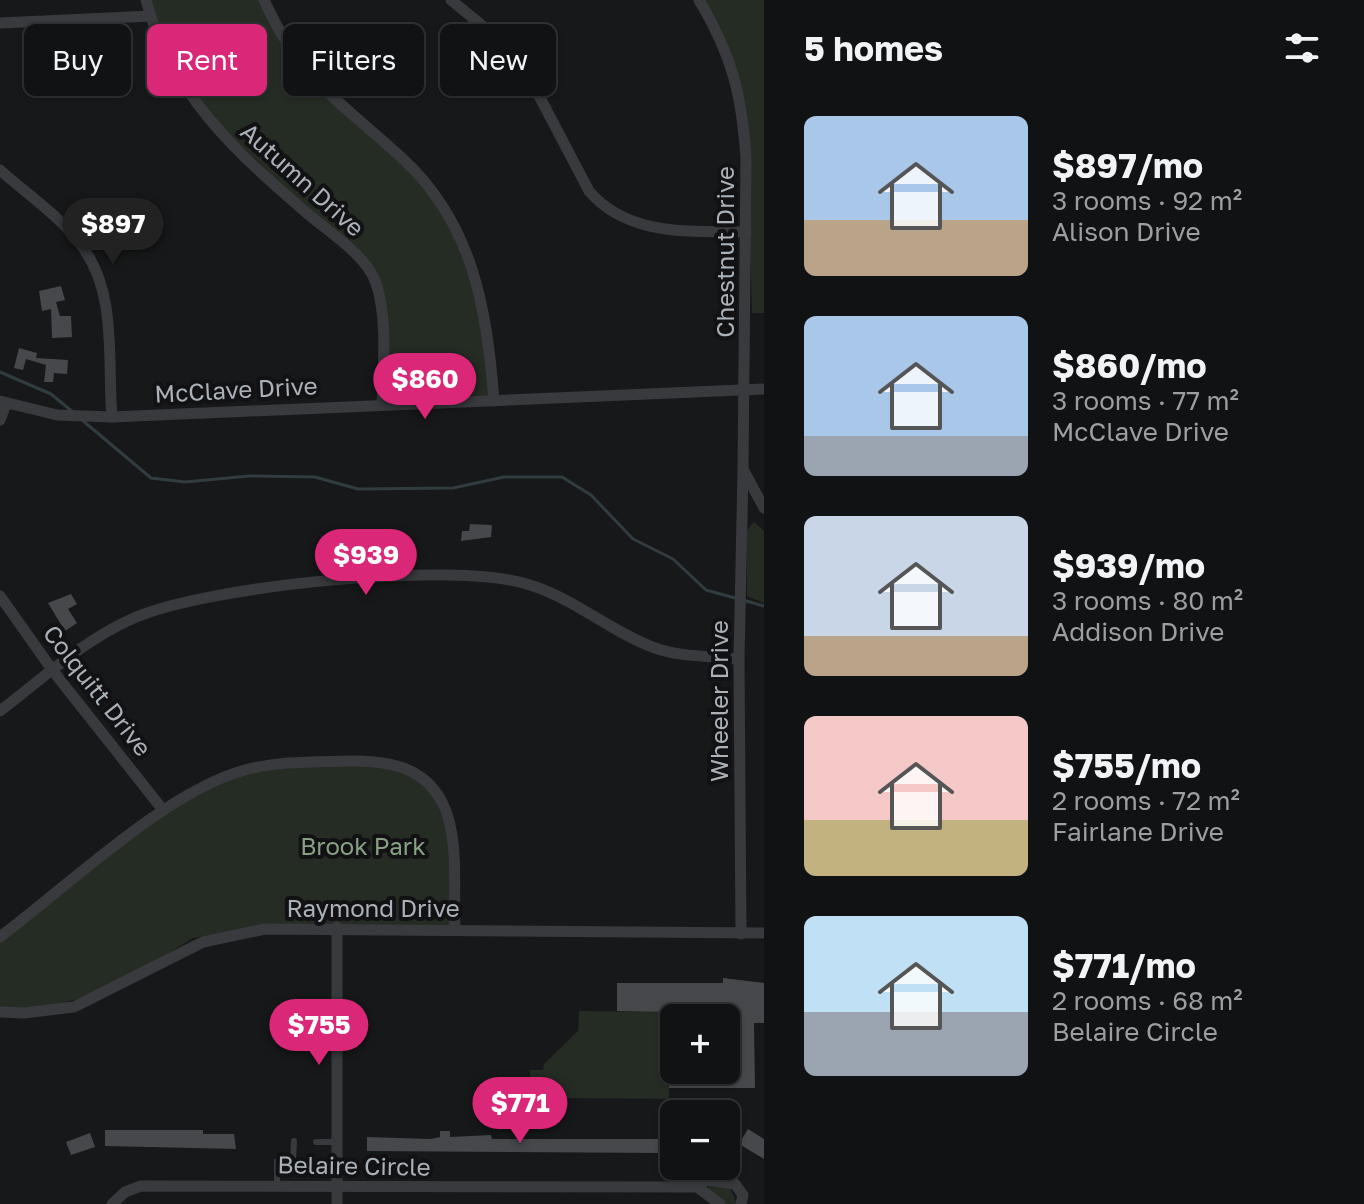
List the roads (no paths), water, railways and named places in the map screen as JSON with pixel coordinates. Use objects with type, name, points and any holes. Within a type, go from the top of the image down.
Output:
[{"type":"street","name":"Autumn Drive","points":[[146,0],[173,69],[204,117],[268,180],[346,245],[375,282],[380,310],[382,404]]},
{"type":"street","points":[[264,0],[281,37],[303,68],[330,97],[404,160],[435,194],[452,221],[472,260],[483,300],[494,401]]},
{"type":"street","points":[[451,0],[507,46],[525,69],[589,191],[602,206],[624,219],[647,226],[746,232]]},
{"type":"street","name":"Chestnut Drive","points":[[699,0],[723,39],[743,109],[746,232],[743,469],[764,508]]},
{"type":"street","points":[[0,23],[151,16]]},
{"type":"street","points":[[0,170],[73,236],[96,271],[108,319],[112,417]]},
{"type":"street","name":"McClave Drive","points":[[3,402],[68,416],[112,417],[764,389]]},
{"type":"street","points":[[0,420],[3,402]]},
{"type":"street","name":"Wheeler Drive","points":[[741,934],[739,659],[743,469]]},
{"type":"street","points":[[0,711],[90,643],[135,617],[242,590],[445,577],[528,583],[556,594],[658,649],[739,659]]},
{"type":"street","name":"Colquitt Drive","points":[[0,596],[53,671],[163,810]]},
{"type":"street","points":[[0,937],[163,810],[213,782],[243,770],[279,763],[379,760],[411,769],[441,799],[449,820],[455,928]]},
{"type":"street","points":[[337,927],[337,1204]]},
{"type":"street","name":"Raymond Drive","points":[[0,1012],[24,1013],[74,1007],[203,942],[230,934],[337,927],[764,933]]},
{"type":"street","name":"Belaire Circle","points":[[112,1204],[125,1192],[141,1186],[697,1187],[707,1180],[735,1184],[743,1195],[741,1204]]},
{"type":"street","points":[[697,1187],[720,1204]]},
{"type":"lane","points":[[293,1162],[294,1141]]},
{"type":"lane","points":[[316,1142],[337,1142]]},
{"type":"lane","points":[[277,1161],[277,1186]]},
{"type":"waterway","points":[[0,372],[51,394],[73,412]]},
{"type":"waterway","points":[[82,420],[151,478],[185,482],[249,476],[315,477],[358,489],[453,488],[504,477],[562,477],[591,495],[633,539],[673,559],[706,590],[735,598]]},
{"type":"waterway","points":[[743,600],[764,606]]},
{"type":"park label","name":"Brook Park","points":[[363,845]]}]
